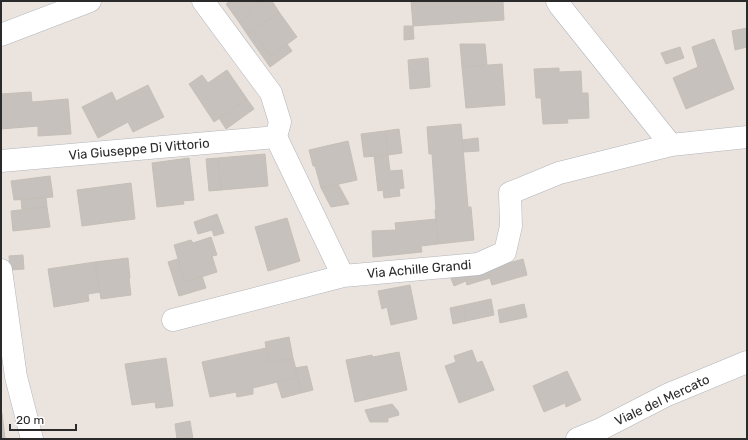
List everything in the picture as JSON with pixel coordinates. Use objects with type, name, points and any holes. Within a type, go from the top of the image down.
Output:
[{"type":"street","points":[[1,35],[90,1]]},
{"type":"street","points":[[203,1],[272,93],[280,122],[276,137],[343,276]]},
{"type":"street","points":[[558,1],[560,6],[671,145]]},
{"type":"street","name":"Via Giuseppe Di Vittorio","points":[[1,161],[276,137]]},
{"type":"street","name":"Via Achille Grandi","points":[[173,320],[343,276],[478,264],[505,252],[511,226],[510,193],[559,172],[671,145],[747,137]]},
{"type":"street","points":[[1,270],[9,378],[32,439]]},
{"type":"street","name":"Viale del Mercato","points":[[577,439],[601,434],[667,395],[747,362]]},
{"type":"building","points":[[230,1],[262,1],[249,10],[251,14],[239,22],[226,4]]},
{"type":"building","points":[[262,1],[272,1],[279,12],[247,34],[239,22],[251,14],[249,10]]},
{"type":"building","points":[[411,1],[503,1],[504,20],[413,26]]},
{"type":"building","points":[[279,12],[297,37],[271,56],[253,30]]},
{"type":"building","points":[[404,26],[413,26],[414,39],[404,40]]},
{"type":"building","points":[[747,28],[747,47],[735,50],[732,31]]},
{"type":"building","points":[[253,30],[271,56],[287,44],[292,51],[270,67],[247,34]]},
{"type":"building","points":[[714,39],[734,89],[686,109],[673,78],[698,67],[692,47]]},
{"type":"building","points":[[460,44],[485,44],[487,65],[462,67]]},
{"type":"building","points":[[680,47],[684,58],[666,64],[661,53]]},
{"type":"building","points":[[428,58],[430,87],[410,89],[408,60]]},
{"type":"building","points":[[502,64],[505,105],[466,108],[462,67]]},
{"type":"building","points":[[559,68],[559,72],[581,71],[582,93],[588,93],[589,118],[567,119],[568,123],[543,124],[541,98],[536,98],[534,69]]},
{"type":"building","points":[[227,70],[247,99],[214,122],[189,84],[202,75],[208,83]]},
{"type":"building","points":[[148,85],[164,117],[133,132],[128,122],[98,138],[82,107],[112,92],[116,101]]},
{"type":"building","points":[[31,92],[32,102],[68,99],[71,134],[38,136],[38,126],[1,129],[1,94]]},
{"type":"building","points":[[247,99],[254,109],[226,129],[219,118]]},
{"type":"building","points":[[461,124],[468,207],[471,207],[474,240],[438,244],[432,154],[429,154],[427,127]]},
{"type":"building","points":[[399,129],[402,153],[388,155],[385,131]]},
{"type":"building","points":[[385,131],[388,155],[364,157],[361,134]]},
{"type":"building","points":[[478,138],[479,151],[463,152],[462,140]]},
{"type":"building","points":[[348,141],[357,180],[321,188],[309,150]]},
{"type":"building","points":[[265,154],[268,186],[221,190],[218,158]]},
{"type":"building","points":[[388,155],[390,171],[402,170],[404,188],[399,189],[400,196],[384,198],[383,190],[378,191],[374,156]]},
{"type":"building","points":[[189,158],[194,200],[183,201],[184,204],[157,207],[152,163]]},
{"type":"building","points":[[218,158],[221,190],[209,191],[206,159]]},
{"type":"building","points":[[50,176],[53,197],[14,200],[11,181]]},
{"type":"building","points":[[131,183],[135,219],[82,226],[77,190]]},
{"type":"building","points":[[338,184],[349,204],[331,207],[321,188]]},
{"type":"building","points":[[46,197],[47,207],[22,209],[21,200]]},
{"type":"building","points":[[47,207],[50,227],[13,231],[11,211]]},
{"type":"building","points":[[217,214],[224,233],[214,236],[212,230],[198,234],[194,222]]},
{"type":"building","points":[[287,218],[300,261],[268,271],[255,227]]},
{"type":"building","points":[[436,219],[438,244],[421,246],[422,252],[373,257],[372,231],[396,230],[395,223]]},
{"type":"building","points":[[211,237],[217,255],[212,256],[217,272],[185,282],[174,245],[191,240],[193,243]]},
{"type":"building","points":[[23,255],[24,269],[10,270],[9,256]]},
{"type":"building","points":[[128,258],[131,295],[101,299],[95,262]]},
{"type":"building","points":[[178,259],[185,282],[202,276],[206,288],[179,296],[168,262]]},
{"type":"building","points":[[523,259],[527,275],[492,285],[487,269]]},
{"type":"building","points":[[95,262],[100,292],[88,294],[89,301],[54,307],[48,269]]},
{"type":"building","points":[[487,269],[490,278],[467,285],[463,275]]},
{"type":"building","points":[[463,275],[466,281],[454,286],[450,276]]},
{"type":"building","points":[[410,285],[417,319],[391,325],[387,307],[382,309],[378,291]]},
{"type":"building","points":[[491,299],[494,315],[466,321],[464,305]]},
{"type":"building","points":[[524,304],[527,317],[500,323],[498,310]]},
{"type":"building","points":[[464,305],[466,321],[453,324],[450,308]]},
{"type":"building","points":[[289,337],[293,358],[269,363],[265,342]]},
{"type":"building","points":[[266,348],[269,363],[293,358],[298,377],[253,388],[253,394],[237,397],[236,392],[210,397],[202,362]]},
{"type":"building","points":[[472,350],[477,363],[482,361],[494,390],[459,403],[445,366],[456,362],[454,356]]},
{"type":"building","points":[[399,352],[407,390],[355,402],[346,360]]},
{"type":"building","points":[[166,358],[173,406],[156,408],[155,402],[132,405],[125,364]]},
{"type":"building","points":[[307,366],[313,390],[301,393],[295,368]]},
{"type":"building","points":[[567,371],[581,400],[566,407],[565,403],[544,412],[533,386]]},
{"type":"building","points":[[298,377],[301,393],[282,398],[277,382]]},
{"type":"building","points":[[392,404],[398,411],[399,415],[388,418],[388,422],[370,422],[365,410]]},
{"type":"building","points":[[2,413],[5,439],[1,439]]},
{"type":"building","points":[[190,421],[193,439],[177,439],[175,424]]}]
